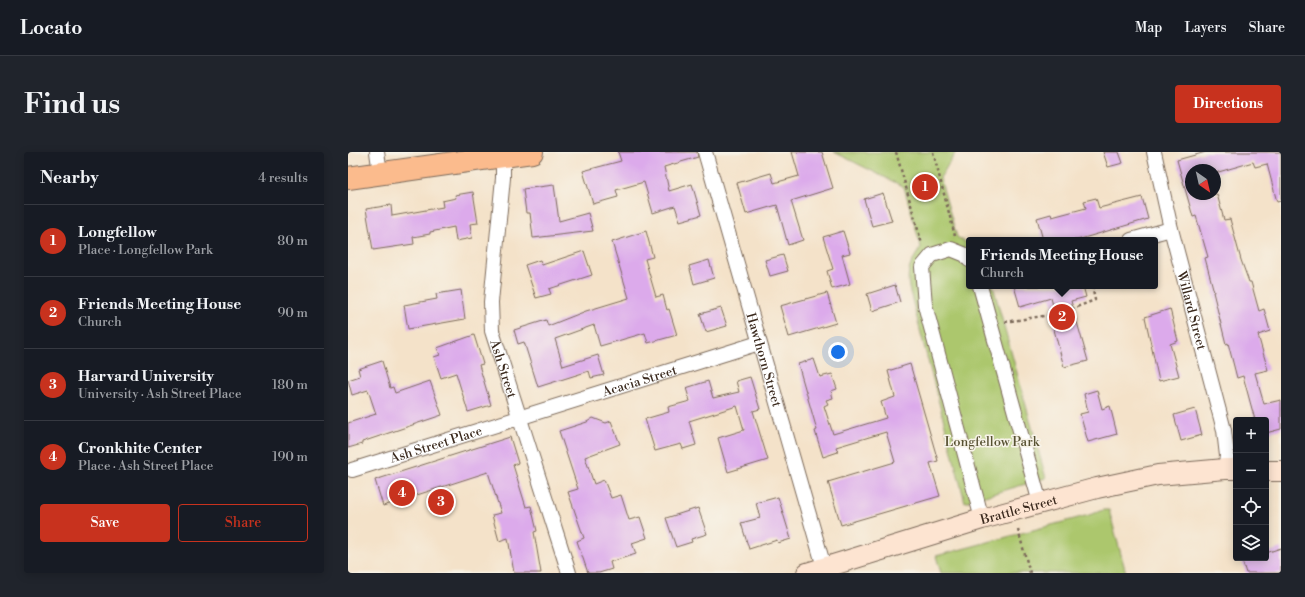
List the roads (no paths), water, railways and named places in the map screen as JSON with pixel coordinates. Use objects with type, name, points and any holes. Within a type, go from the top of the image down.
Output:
[{"type":"main road","points":[[348,178],[515,154]]},
{"type":"main road","name":"Brattle Street","points":[[816,570],[982,519],[1097,488],[1158,475],[1230,469]]},
{"type":"main road","points":[[1269,471],[1281,471]]},
{"type":"street","points":[[377,152],[380,174]]},
{"type":"street","name":"Hawthorn Street","points":[[705,152],[732,242],[759,343],[816,570]]},
{"type":"street","name":"Willard Street","points":[[1154,152],[1171,229],[1224,430],[1230,469]]},
{"type":"street","name":"Ash Street","points":[[515,154],[503,178],[491,302],[491,324],[494,338],[570,573]]},
{"type":"street","points":[[1142,237],[1171,229]]},
{"type":"street","points":[[966,255],[951,249],[932,255],[922,267],[924,305],[982,519]]},
{"type":"street","points":[[981,289],[1040,503]]},
{"type":"street","name":"Acacia Street","points":[[520,418],[759,343]]},
{"type":"street","name":"Ash Street Place","points":[[352,470],[520,418]]},
{"type":"place","name":"Longfellow","points":[[925,187]]},
{"type":"place","name":"Friends Meeting House","points":[[1062,317]]},
{"type":"place","name":"Cronkhite Center","points":[[402,493]]},
{"type":"place","name":"Harvard University","points":[[441,502]]},
{"type":"park label","name":"Longfellow Park","points":[[992,441]]}]
